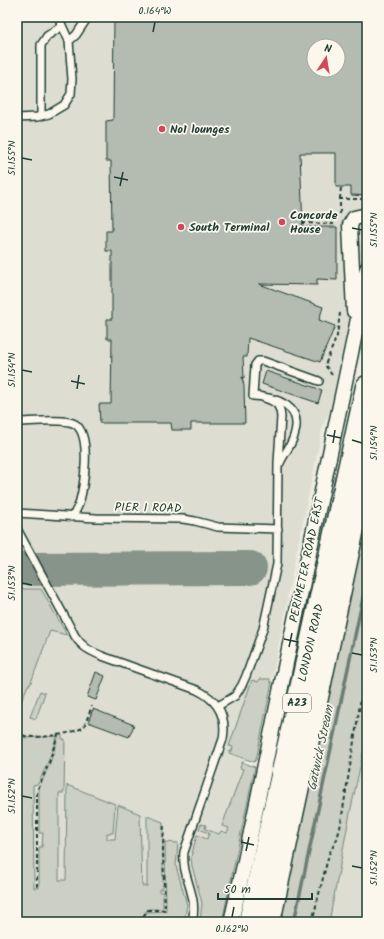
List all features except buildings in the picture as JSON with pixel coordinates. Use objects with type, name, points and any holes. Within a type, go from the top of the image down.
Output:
[{"type":"main road","name":"LONDON ROAD","points":[[250,922],[367,387]]},
{"type":"main road","name":"LONDON ROAD","points":[[269,922],[367,463]]},
{"type":"street","points":[[356,329],[350,225],[354,218],[367,216]]},
{"type":"street","name":"PERIMETER ROAD EAST","points":[[232,922],[246,861],[287,655],[356,329],[367,269]]},
{"type":"lane","points":[[69,41],[76,35],[86,20]]},
{"type":"lane","points":[[17,118],[41,116],[49,114],[60,108],[71,94],[72,79],[69,41],[61,23],[47,36],[41,45],[41,116]]},
{"type":"lane","points":[[253,396],[254,368],[256,363],[260,361],[319,381]]},
{"type":"lane","points":[[253,396],[285,402],[292,410],[296,428],[294,436],[278,467]]},
{"type":"lane","points":[[218,706],[231,700],[240,690],[246,676],[260,636],[275,575],[278,556],[278,467],[282,427],[280,410],[273,401],[253,396]]},
{"type":"lane","points":[[17,422],[66,421],[75,424],[82,432],[84,441],[84,477],[79,503],[71,517]]},
{"type":"lane","name":"PIER 1 ROAD","points":[[17,513],[71,517],[183,519],[218,526],[278,529]]},
{"type":"lane","points":[[17,529],[75,636],[83,647],[89,651],[197,690],[210,697],[218,706],[224,723],[223,739],[184,852],[185,868],[194,902],[192,922]]},
{"type":"path","points":[[340,199],[341,187]]},
{"type":"path","points":[[302,223],[340,224]]},
{"type":"path","points":[[312,922],[329,854],[337,839],[340,828],[367,661]]},
{"type":"path","points":[[17,732],[27,737],[72,732],[84,727],[92,706]]},
{"type":"path","points":[[37,887],[37,791],[49,763],[58,734]]},
{"type":"path","points":[[139,922],[148,910],[165,910],[163,850],[164,823]]},
{"type":"shaded area","points":[[17,17],[367,17],[367,233],[329,413],[323,426],[287,598],[272,679],[265,679],[207,922],[17,922]]},
{"type":"shaded area","points":[[367,514],[367,735],[329,922],[280,922]]},
{"type":"shaded area","points":[[17,589],[41,589],[67,635],[50,631],[30,685],[28,685],[17,711]]},
{"type":"shaded area","points":[[260,679],[270,679],[270,682],[272,682],[256,760],[254,762],[229,753],[232,751],[233,747],[229,746],[252,680],[258,682]]},
{"type":"shaded area","points":[[40,691],[45,693],[36,719],[30,717]]},
{"type":"shaded area","points":[[17,733],[25,738],[57,736],[48,762],[38,784],[33,785],[34,888],[39,888],[39,847],[42,847],[43,833],[39,833],[39,788],[50,763],[59,735],[62,735],[62,739],[65,739],[64,793],[59,793],[59,880],[66,880],[67,785],[115,804],[113,833],[107,833],[107,839],[115,839],[118,805],[140,814],[142,886],[147,886],[147,816],[163,822],[163,889],[159,889],[159,892],[163,892],[163,909],[148,909],[138,922],[17,922]]},
{"type":"shaded area","points":[[367,735],[367,922],[329,922],[350,813]]},
{"type":"shaded area","points":[[242,762],[255,767],[222,922],[200,922],[202,903],[191,857],[197,835],[207,839],[209,833],[199,829],[201,824],[206,825],[205,829],[219,834],[221,831],[227,833],[229,828],[222,826],[243,769],[240,768]]},
{"type":"shaded area","points":[[165,842],[178,843],[176,866],[187,905],[184,922],[141,922],[147,912],[166,911]]},
{"type":"waterway","name":"Gatwick Stream","points":[[294,922],[367,579]]},
{"type":"taxiway","points":[[17,569],[250,568]]},
{"type":"place","name":"No1 lounges","points":[[162,129]]},
{"type":"place","name":"Concorde House","points":[[282,222]]},
{"type":"place","name":"South Terminal","points":[[181,227]]}]
